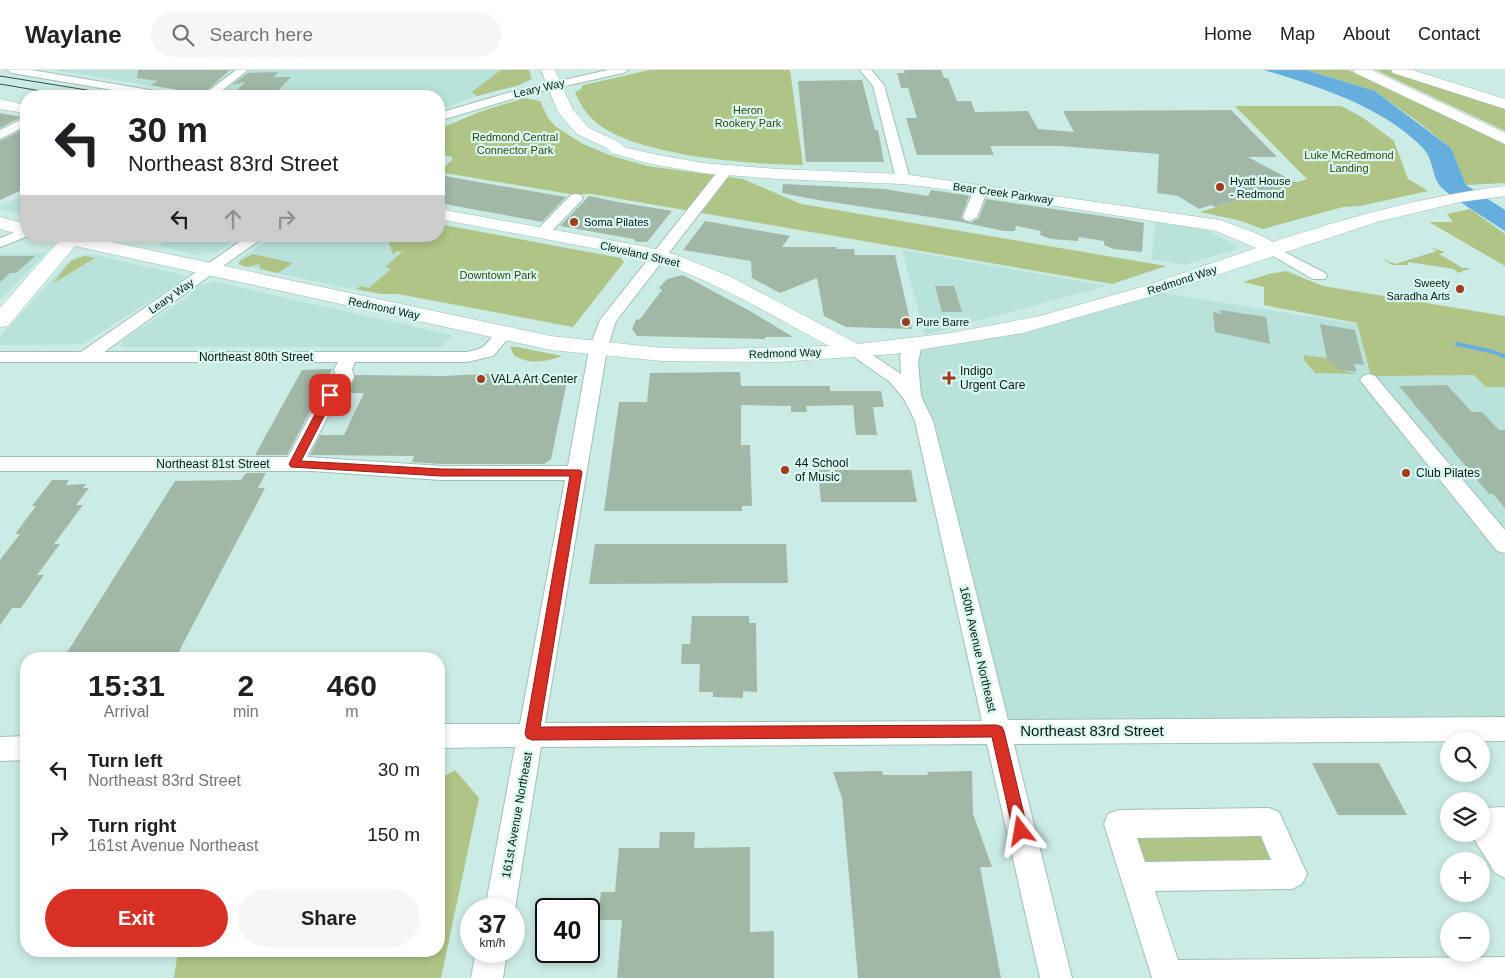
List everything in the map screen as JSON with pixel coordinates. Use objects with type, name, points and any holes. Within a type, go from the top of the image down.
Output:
[{"type":"main road","points":[[1360,70],[1423,98],[1505,140]]},
{"type":"main road","points":[[1398,70],[1505,104]]},
{"type":"main road","points":[[1444,70],[1457,77],[1465,90]]},
{"type":"main road","name":"Bear Creek Parkway","points":[[551,77],[566,112],[583,131],[613,145],[618,150],[652,159],[703,168],[777,174],[903,179],[981,189],[1210,224],[1234,231],[1273,250]]},
{"type":"main road","points":[[0,104],[20,108]]},
{"type":"main road","name":"Redmond Way","points":[[88,242],[504,334],[598,349],[711,355],[853,350],[913,345],[1007,330],[1150,291],[1401,209],[1447,199],[1505,191]]},
{"type":"main road","name":"Cleveland Street","points":[[445,215],[657,256],[715,277],[853,350]]},
{"type":"main road","points":[[0,223],[20,229]]},
{"type":"main road","points":[[0,321],[62,242]]},
{"type":"street","points":[[12,70],[131,90]]},
{"type":"street","points":[[226,90],[243,70]]},
{"type":"street","name":"Leary Way","points":[[445,119],[551,77],[623,70]]},
{"type":"street","points":[[865,70],[878,85],[903,179]]},
{"type":"street","points":[[217,90],[234,79]]},
{"type":"street","points":[[0,134],[20,124]]},
{"type":"street","name":"161st Avenue Northeast","points":[[502,898],[598,349],[608,320],[727,169]]},
{"type":"street","points":[[970,217],[981,189]]},
{"type":"street","points":[[542,233],[576,198]]},
{"type":"street","points":[[0,243],[20,234]]},
{"type":"street","name":"Leary Way","points":[[85,357],[249,242]]},
{"type":"street","points":[[1273,250],[1319,276]]},
{"type":"street","name":"Northeast 80th Street","points":[[0,357],[477,356],[490,350],[504,334]]},
{"type":"street","points":[[912,395],[913,382],[908,360],[909,351],[913,345]]},
{"type":"street","name":"160th Avenue Northeast","points":[[853,350],[892,373],[912,395],[922,414],[1056,978]]},
{"type":"street","points":[[294,464],[330,395],[340,388],[345,377],[343,369],[349,357]]},
{"type":"street","points":[[1369,380],[1505,545]]},
{"type":"street","name":"Northeast 81st Street","points":[[0,464],[294,464],[441,473],[576,472]]},
{"type":"street","name":"Northeast 83rd Street","points":[[445,736],[1505,729]]},
{"type":"street","points":[[0,749],[20,748]]},
{"type":"street","points":[[1135,877],[1292,874],[1269,822],[1118,824],[1167,977],[1505,973]]},
{"type":"street","points":[[1490,823],[1505,822]]},
{"type":"street","points":[[1490,838],[1505,862]]},
{"type":"street","points":[[487,978],[490,963]]},
{"type":"shaded area","points":[[54,70],[529,70],[533,79],[521,85],[471,98],[445,108],[445,90],[176,90]]},
{"type":"shaded area","points":[[20,197],[20,214],[0,209],[0,207]]},
{"type":"shaded area","points":[[1155,222],[1209,231],[1238,246],[1233,250],[1184,265],[1152,259]]},
{"type":"shaded area","points":[[164,242],[232,242],[218,252],[195,255],[159,246]]},
{"type":"shaded area","points":[[266,242],[413,242],[394,268],[366,292],[238,265],[239,260]]},
{"type":"shaded area","points":[[902,250],[1107,286],[925,335]]},
{"type":"shaded area","points":[[0,253],[46,253],[0,300]]},
{"type":"shaded area","points":[[89,254],[183,275],[184,279],[83,344],[0,345],[0,337],[66,264],[75,257]]},
{"type":"shaded area","points":[[213,281],[452,335],[442,347],[120,347],[124,340],[189,296],[199,286]]},
{"type":"shaded area","points":[[1150,291],[1469,342],[1505,379],[1505,729],[997,731],[909,351]]},
{"type":"green space","points":[[501,70],[529,70],[531,79],[519,85],[477,96],[472,92]]},
{"type":"green space","name":"Heron Rookery Park","points":[[650,70],[790,70],[803,165],[755,163],[700,157],[645,145],[622,137],[597,124],[586,112],[575,92],[581,89],[583,85]]},
{"type":"green space","points":[[1306,70],[1348,70],[1412,98],[1505,145],[1505,183],[1466,185],[1451,148],[1417,121],[1375,91]]},
{"type":"green space","points":[[1376,70],[1390,70],[1505,107],[1505,131]]},
{"type":"green space","name":"Redmond Central Connector Park","points":[[524,98],[540,101],[548,118],[555,126],[581,143],[609,155],[647,166],[743,179],[801,204],[1166,266],[1112,284],[592,194],[570,194],[445,173],[445,166],[452,160],[452,157],[445,155],[445,126],[482,111]]},
{"type":"green space","name":"Luke McRedmond Landing","points":[[1235,106],[1341,106],[1362,117],[1394,141],[1408,179],[1428,191],[1360,206],[1343,207],[1263,229],[1238,220],[1200,212],[1307,179]]},
{"type":"green space","points":[[1470,209],[1505,234],[1505,266],[1429,222],[1453,222],[1447,214]]},
{"type":"green space","name":"Downtown Park","points":[[445,225],[621,258],[624,262],[573,327],[398,294],[381,294],[356,289],[361,286],[369,288],[391,269],[385,267],[402,252],[397,251],[393,255],[389,242],[445,242]]},
{"type":"green space","points":[[1430,247],[1445,252],[1439,254],[1463,268],[1471,268],[1458,273],[1454,269],[1408,262],[1408,265],[1392,265],[1383,259],[1395,264],[1437,251]]},
{"type":"green space","points":[[253,254],[293,263],[278,273],[261,269],[259,264],[246,267],[239,264],[240,261]]},
{"type":"green space","points":[[84,256],[95,258],[52,284],[71,261]]},
{"type":"green space","points":[[1286,271],[1323,286],[1505,316],[1505,387],[1486,387],[1474,375],[1371,376],[1357,323],[1264,305],[1264,287],[1243,282]]},
{"type":"green space","points":[[510,347],[562,356],[544,361],[525,360],[514,355]]},
{"type":"green space","points":[[1304,355],[1333,359],[1341,370],[1357,374],[1315,373],[1304,360]]},
{"type":"green space","points":[[455,770],[479,798],[441,978],[174,978],[177,957],[445,957],[445,776]]},
{"type":"green space","points":[[1257,830],[1280,863],[1146,870],[1134,831]]},
{"type":"water","points":[[1264,70],[1306,70],[1375,91],[1451,148],[1466,185],[1505,210],[1505,231],[1444,190],[1437,181],[1425,150],[1386,119],[1347,99],[1306,83]]},
{"type":"building","points":[[138,70],[230,70],[207,90],[179,90],[150,85],[158,81],[137,78]]},
{"type":"building","points":[[904,70],[941,70],[944,78],[948,78],[957,101],[971,101],[975,112],[1028,111],[1038,129],[1074,132],[1063,111],[1231,110],[1277,157],[1248,157],[1297,183],[1215,207],[1211,205],[1199,209],[1178,196],[1157,193],[1159,154],[1060,146],[990,146],[994,155],[917,155],[906,118],[917,118],[908,88],[901,88],[897,73],[905,73]]},
{"type":"building","points":[[278,72],[274,77],[291,77],[279,90],[237,90],[245,82],[232,85],[248,73]]},
{"type":"building","points":[[862,80],[875,130],[878,130],[884,162],[806,162],[798,81]]},
{"type":"building","points":[[0,113],[20,117],[20,118],[0,128]]},
{"type":"building","points":[[20,131],[20,191],[0,200],[0,141]]},
{"type":"building","points":[[445,176],[566,197],[542,222],[445,204]]},
{"type":"building","points":[[783,184],[884,189],[928,196],[931,190],[966,195],[969,196],[961,218],[970,223],[979,218],[986,199],[1123,219],[1144,223],[1142,252],[1114,249],[1104,245],[1104,241],[1079,237],[1078,241],[1051,239],[1040,235],[1041,231],[1016,226],[1015,231],[1004,231],[956,221],[812,199],[782,193]]},
{"type":"building","points":[[589,196],[672,211],[647,242],[636,242],[634,239],[560,226]]},
{"type":"building","points":[[705,221],[790,236],[782,247],[837,247],[837,249],[854,249],[855,255],[895,255],[912,329],[846,327],[824,316],[817,278],[780,293],[752,278],[751,261],[683,250]]},
{"type":"building","points":[[0,256],[35,256],[16,273],[10,273],[0,282]]},
{"type":"building","points":[[683,275],[750,311],[793,337],[765,337],[765,339],[637,336],[632,329],[636,320],[640,319],[662,290],[659,288],[667,279]]},
{"type":"building","points":[[935,286],[954,286],[962,312],[942,312]]},
{"type":"building","points":[[1220,310],[1266,317],[1270,344],[1215,332],[1213,312],[1221,314]]},
{"type":"building","points":[[1320,324],[1355,330],[1364,365],[1354,364],[1357,372],[1341,370],[1327,359]]},
{"type":"building","points":[[332,369],[329,375],[334,377],[330,384],[319,394],[287,455],[255,455],[302,370]]},
{"type":"building","points":[[740,372],[741,386],[830,386],[830,391],[881,391],[884,407],[873,407],[877,435],[856,435],[853,405],[806,406],[807,412],[791,412],[791,406],[741,405],[741,445],[750,445],[752,506],[742,506],[742,511],[604,511],[619,402],[647,402],[650,373]]},
{"type":"building","points":[[501,373],[502,383],[558,375],[568,377],[551,459],[544,464],[441,464],[412,462],[414,456],[310,455],[320,435],[344,435],[364,393],[346,393],[351,389],[355,375],[444,376]]},
{"type":"building","points":[[1447,385],[1472,412],[1482,412],[1499,430],[1505,430],[1505,508],[1493,494],[1489,494],[1399,386]]},
{"type":"building","points":[[818,470],[911,470],[917,502],[821,502]]},
{"type":"building","points":[[246,473],[266,473],[258,488],[265,488],[179,652],[67,652],[175,481],[241,480]]},
{"type":"building","points":[[52,480],[69,480],[66,485],[86,484],[83,488],[89,488],[76,505],[83,505],[54,544],[60,544],[37,575],[44,575],[21,608],[12,608],[0,625],[0,560],[20,534],[15,534],[36,506],[32,506]]},
{"type":"building","points":[[595,544],[786,544],[788,583],[589,584]]},
{"type":"building","points":[[692,616],[749,616],[749,623],[756,623],[757,692],[743,691],[743,698],[713,697],[713,692],[699,692],[700,664],[681,664],[682,644],[690,644]]},
{"type":"building","points":[[1312,763],[1379,763],[1407,815],[1338,815]]},
{"type":"building","points":[[882,771],[883,775],[928,775],[927,772],[972,771],[973,814],[992,867],[980,867],[1001,978],[858,978],[842,798],[833,772]]},
{"type":"building","points":[[660,832],[695,832],[694,848],[750,847],[750,932],[774,931],[774,978],[617,978],[622,920],[600,920],[601,892],[615,892],[619,848],[659,848]]},
{"type":"waterway","points":[[1457,344],[1494,352],[1505,357]]},
{"type":"tram line","points":[[0,76],[87,90]]},
{"type":"tram line","points":[[0,84],[35,90]]},
{"type":"place","name":"Hyatt House - Redmond","points":[[1220,187]]},
{"type":"place","name":"Soma Pilates","points":[[574,222]]},
{"type":"place","name":"Sweety Saradha Arts","points":[[1460,289]]},
{"type":"place","name":"Pure Barre","points":[[906,322]]},
{"type":"place","name":"Indigo Urgent Care","points":[[949,378]]},
{"type":"place","name":"VALA Art Center","points":[[481,379]]},
{"type":"place","name":"44 School of Music","points":[[785,470]]},
{"type":"place","name":"Club Pilates","points":[[1406,473]]},
{"type":"route","points":[[330,395],[294,464],[441,473],[576,472],[532,734],[997,731],[1021,831]]}]
